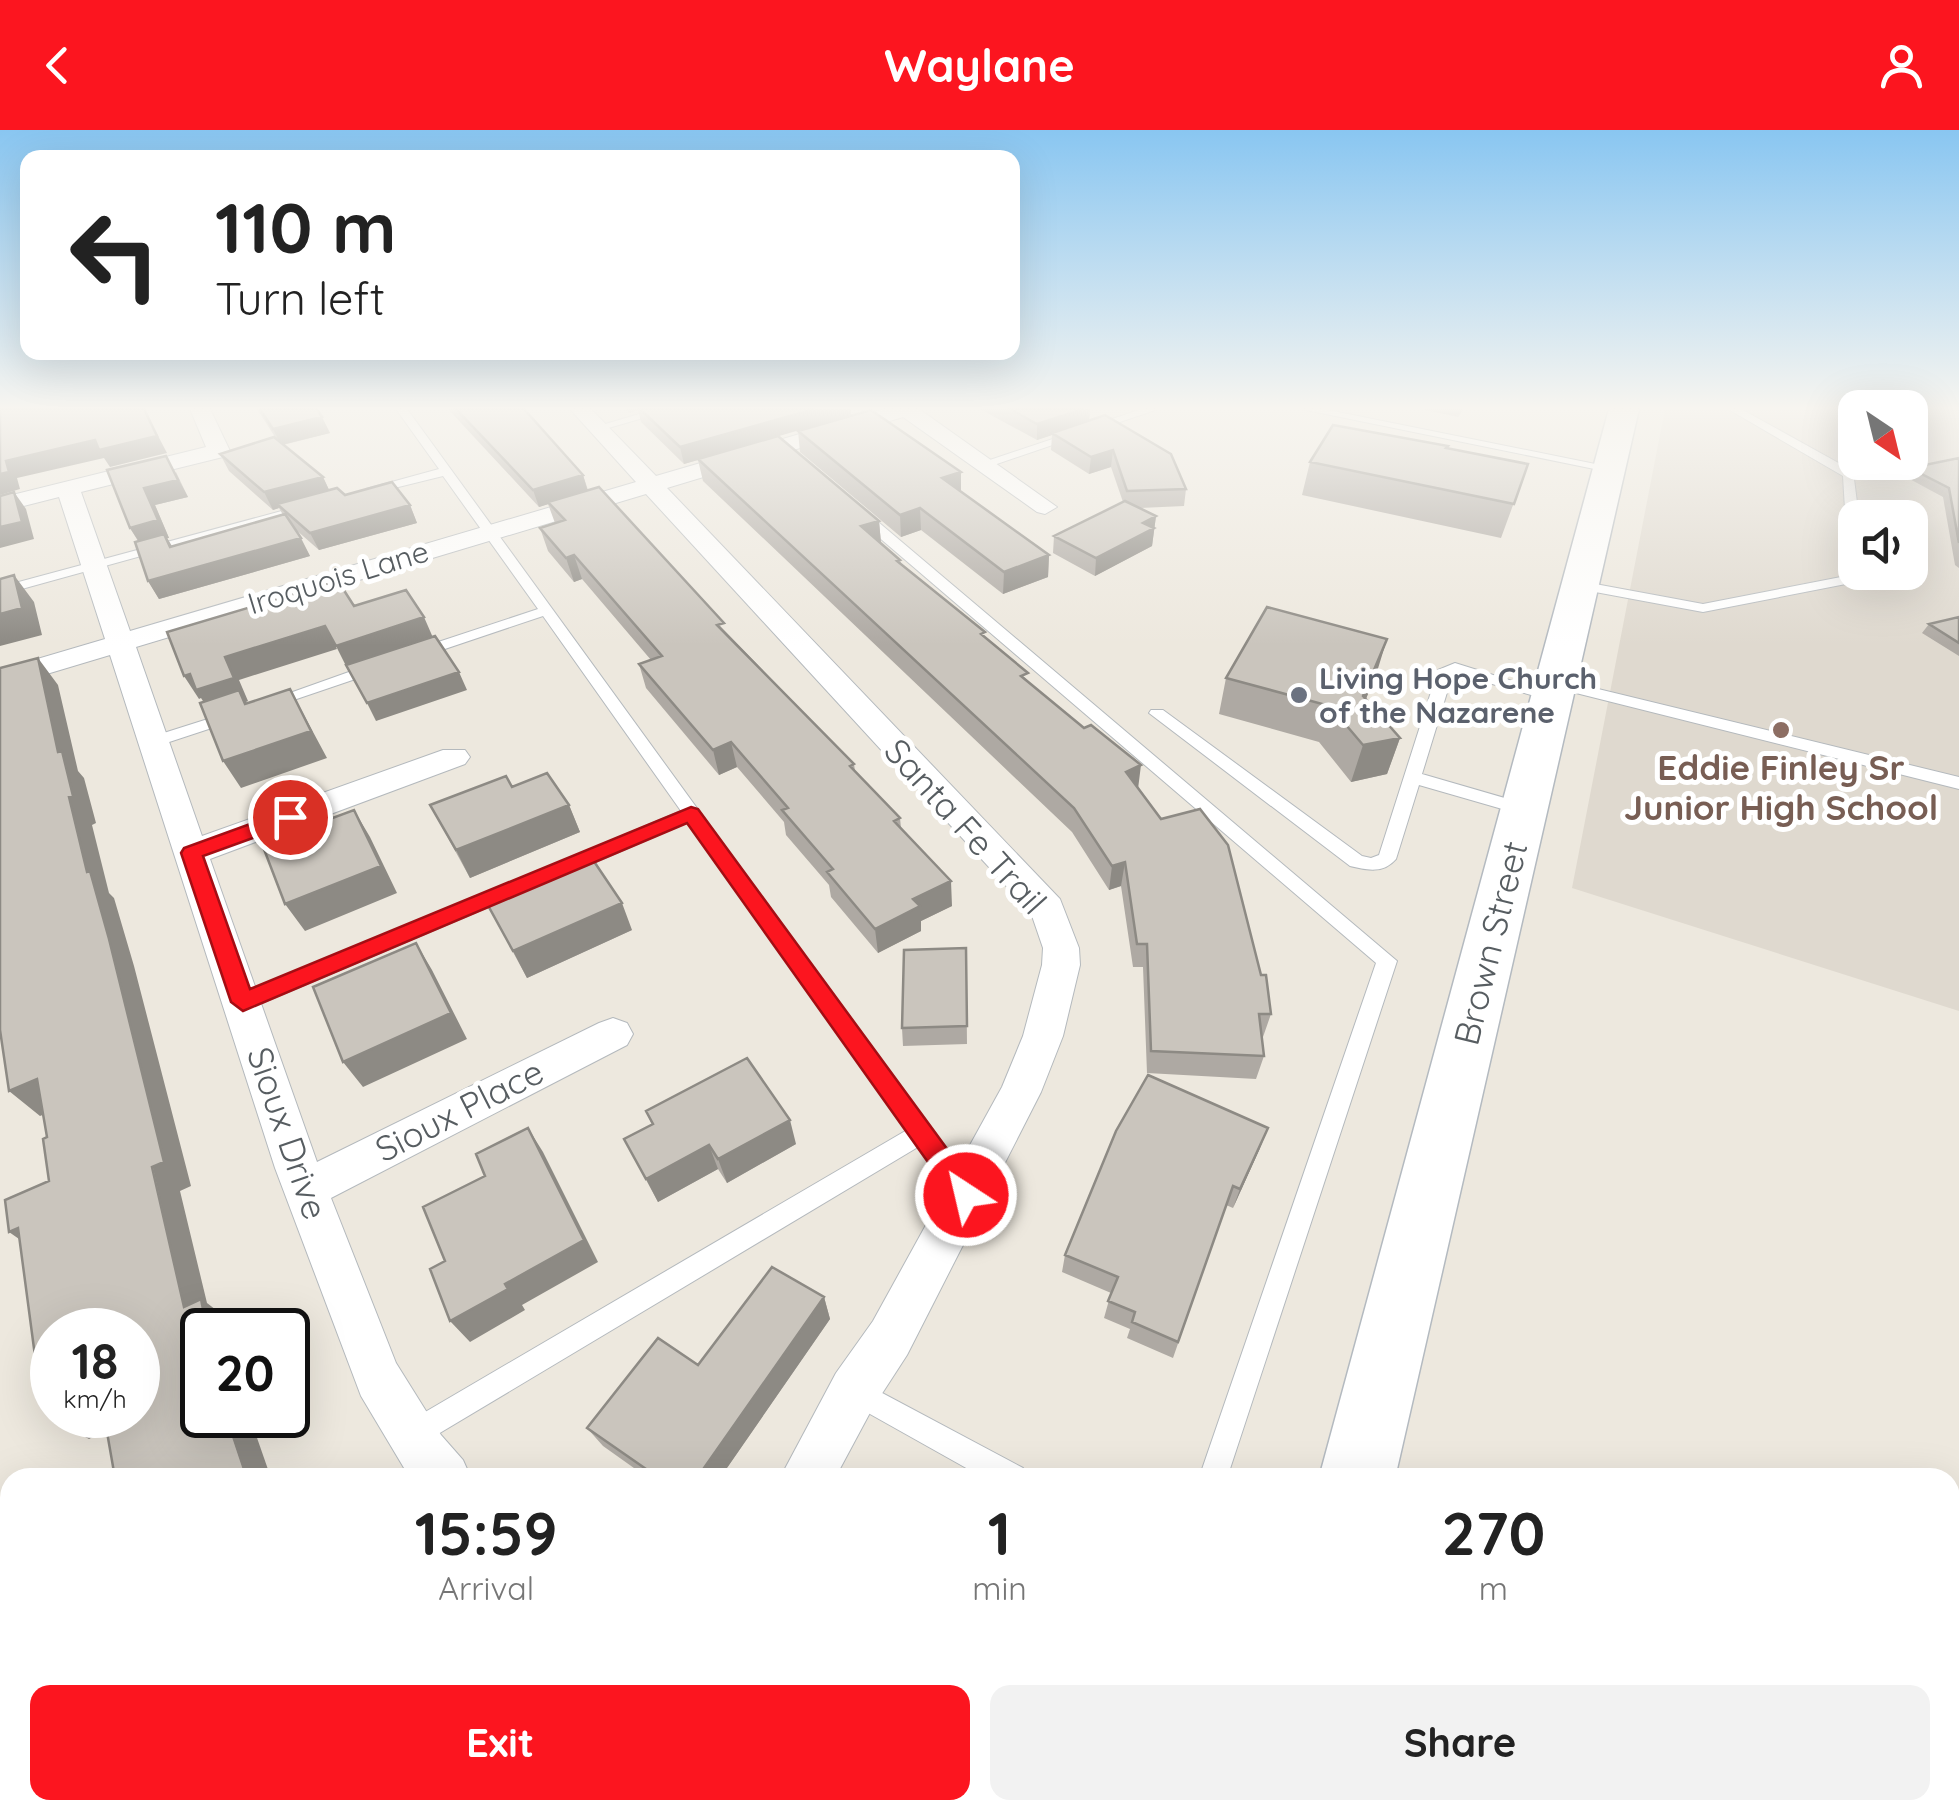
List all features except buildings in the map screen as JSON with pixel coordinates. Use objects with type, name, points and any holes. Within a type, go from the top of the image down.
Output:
[{"type":"main road","name":"Brown Street","points":[[1359,1468],[1604,488]]},
{"type":"street","points":[[0,505],[68,488]]},
{"type":"street","name":"Sioux Drive","points":[[68,488],[306,1189],[378,1379],[437,1468]]},
{"type":"street","name":"Iroquois Lane","points":[[0,679],[636,488]]},
{"type":"street","name":"Santa Fe Trail","points":[[653,488],[1047,908],[1062,948],[1043,1036],[1020,1092],[890,1338],[812,1468]]},
{"type":"street","points":[[1018,488],[1045,507]]},
{"type":"street","points":[[191,853],[454,756]]},
{"type":"street","name":"Sioux Place","points":[[306,1189],[613,1034]]},
{"type":"lane","points":[[353,496],[383,488]]},
{"type":"lane","points":[[458,488],[966,1195]]},
{"type":"lane","points":[[840,497],[1388,961],[1216,1468]]},
{"type":"lane","points":[[0,591],[316,506]]},
{"type":"lane","points":[[1579,584],[1704,608],[1838,582]]},
{"type":"lane","points":[[154,742],[545,611]]},
{"type":"lane","points":[[1157,714],[1356,861],[1372,865],[1387,859],[1446,670],[1455,668],[1959,783]]},
{"type":"lane","points":[[1412,777],[1523,808]]},
{"type":"lane","points":[[243,1002],[691,814]]},
{"type":"lane","points":[[413,1435],[922,1133]]},
{"type":"lane","points":[[854,1392],[995,1468]]},
{"type":"shaded area","name":"Eddie Finley Sr Junior High School","points":[[1650,488],[1959,488],[1959,1011],[1572,888]]},
{"type":"place","name":"Living Hope Church of the Nazarene","points":[[1299,695]]},
{"type":"place","name":"Eddie Finley Sr Junior High School","points":[[1781,730]]},
{"type":"route","points":[[290,817],[191,853],[243,1002],[691,814],[966,1195]]}]
